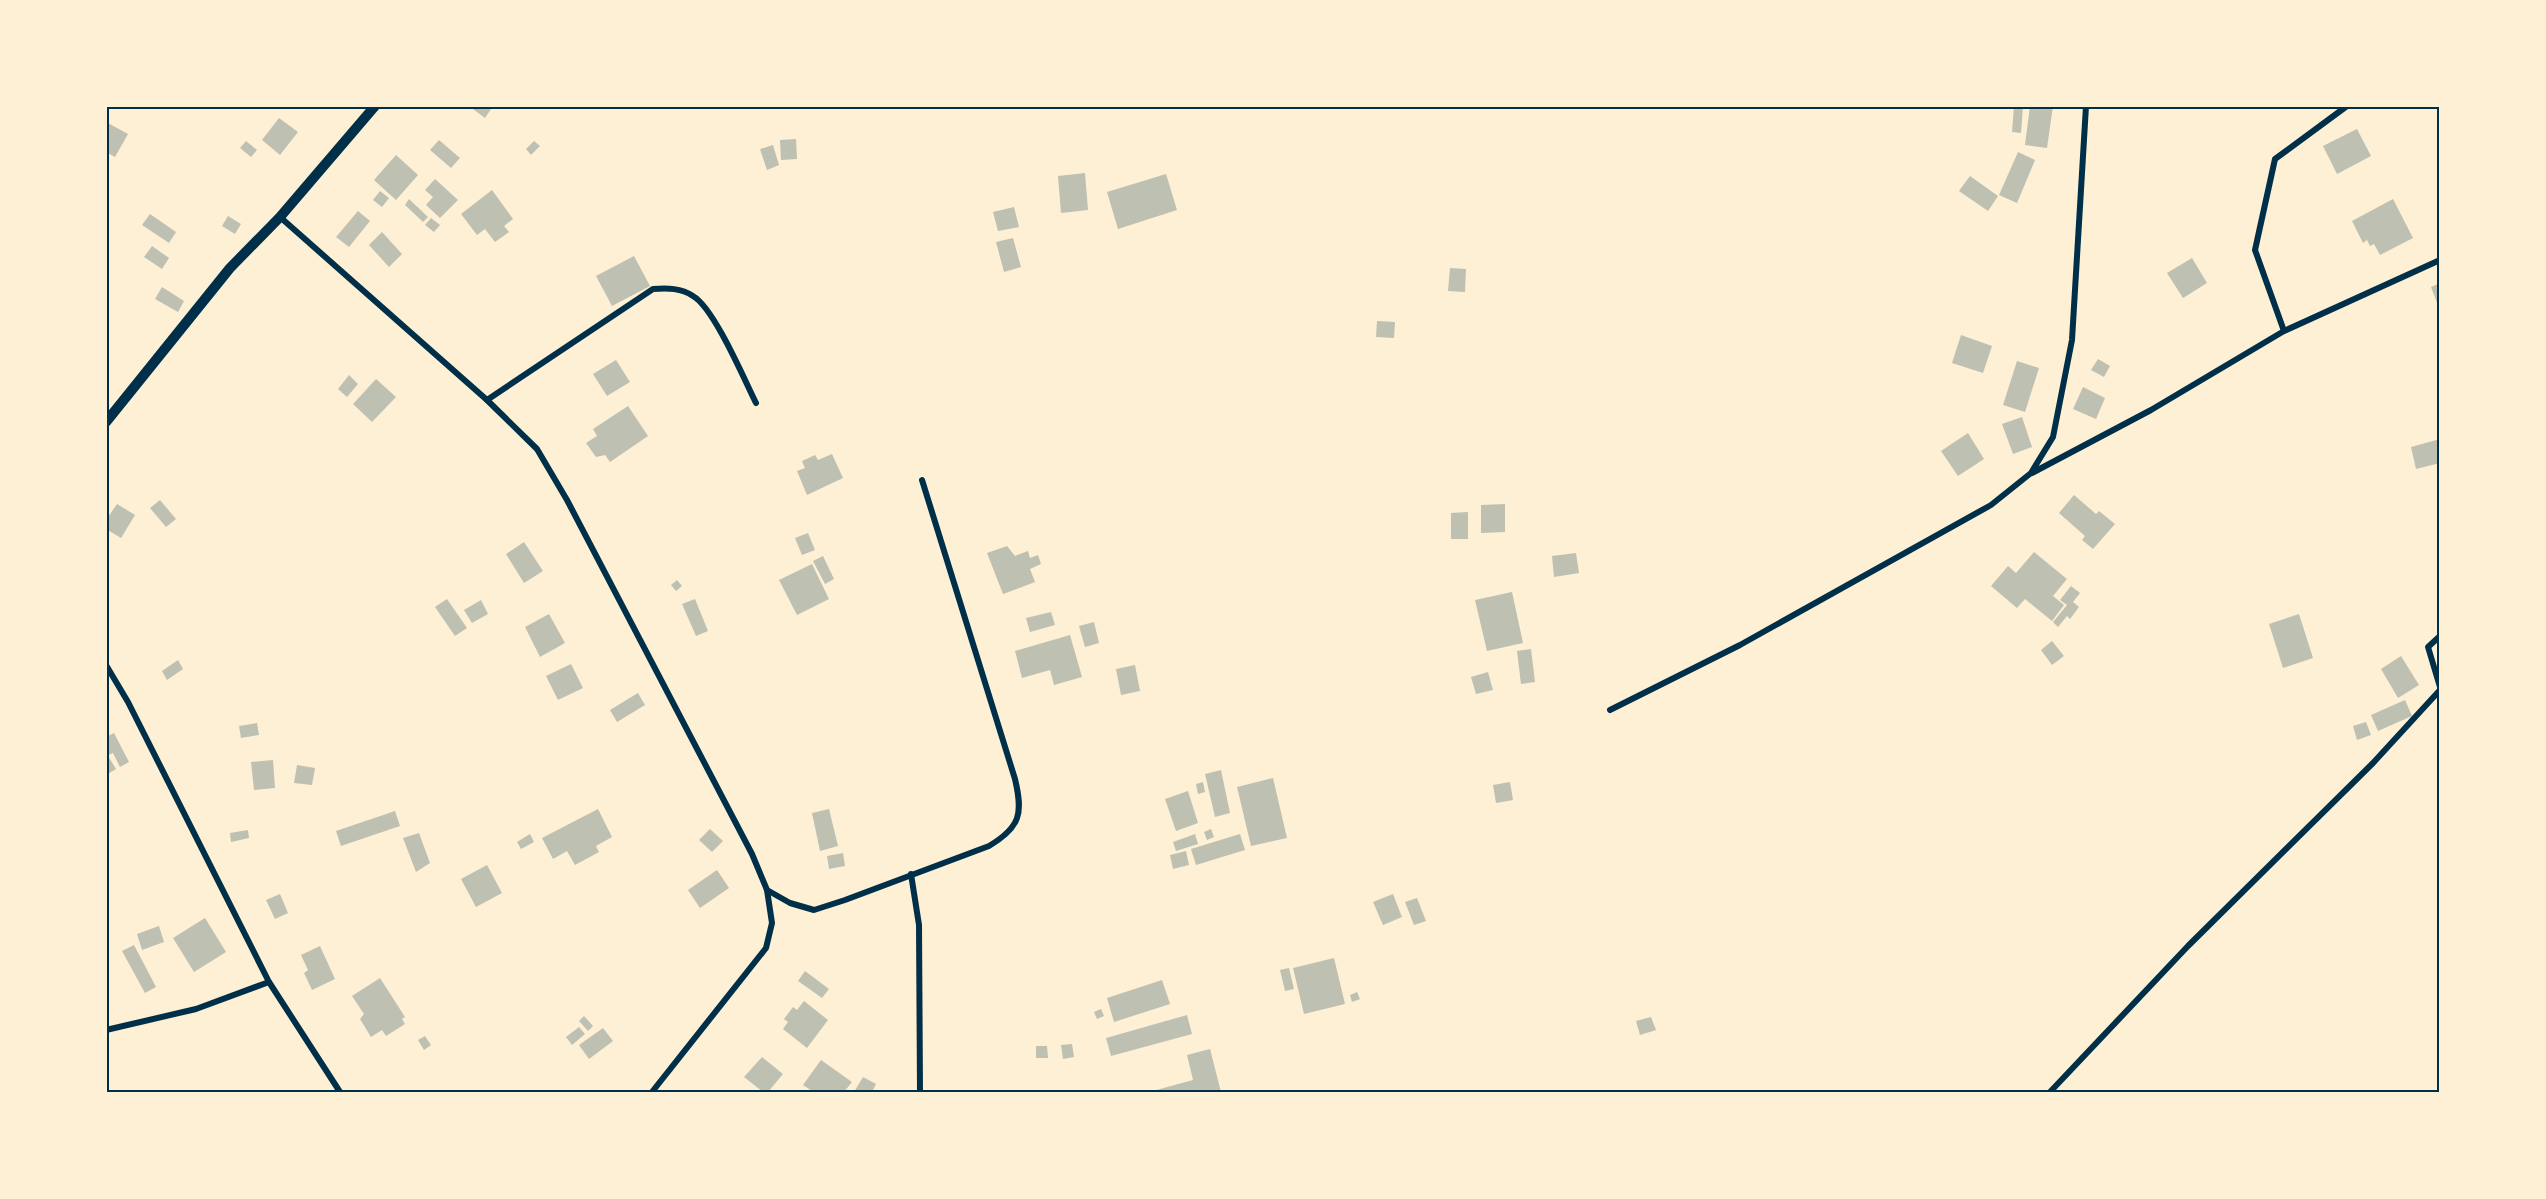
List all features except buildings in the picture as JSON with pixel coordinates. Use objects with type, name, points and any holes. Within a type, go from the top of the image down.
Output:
[{"type":"street","points":[[106,422],[230,268],[280,217],[375,106]]},
{"type":"street","points":[[2031,473],[2053,437],[2072,340],[2086,106]]},
{"type":"street","points":[[2284,331],[2255,250],[2275,159],[2347,106]]},
{"type":"street","points":[[280,217],[487,400],[537,449],[567,500],[752,854],[767,890],[772,923],[766,948],[652,1092]]},
{"type":"street","points":[[1610,710],[1740,645],[1991,505],[2031,473],[2151,410],[2284,331],[2439,260]]},
{"type":"street","points":[[487,400],[653,289],[668,288],[683,290],[696,297],[711,315],[756,403]]},
{"type":"street","points":[[767,890],[790,903],[814,910],[988,846],[1005,836],[1016,822],[1021,804],[1016,779],[922,480]]},
{"type":"street","points":[[2050,1092],[2188,946],[2373,763],[2439,688],[2428,647],[2439,636]]},
{"type":"street","points":[[106,665],[128,702],[269,982],[340,1092]]},
{"type":"street","points":[[911,874],[918,925],[920,1092]]},
{"type":"street","points":[[106,1030],[196,1009],[269,982]]}]
